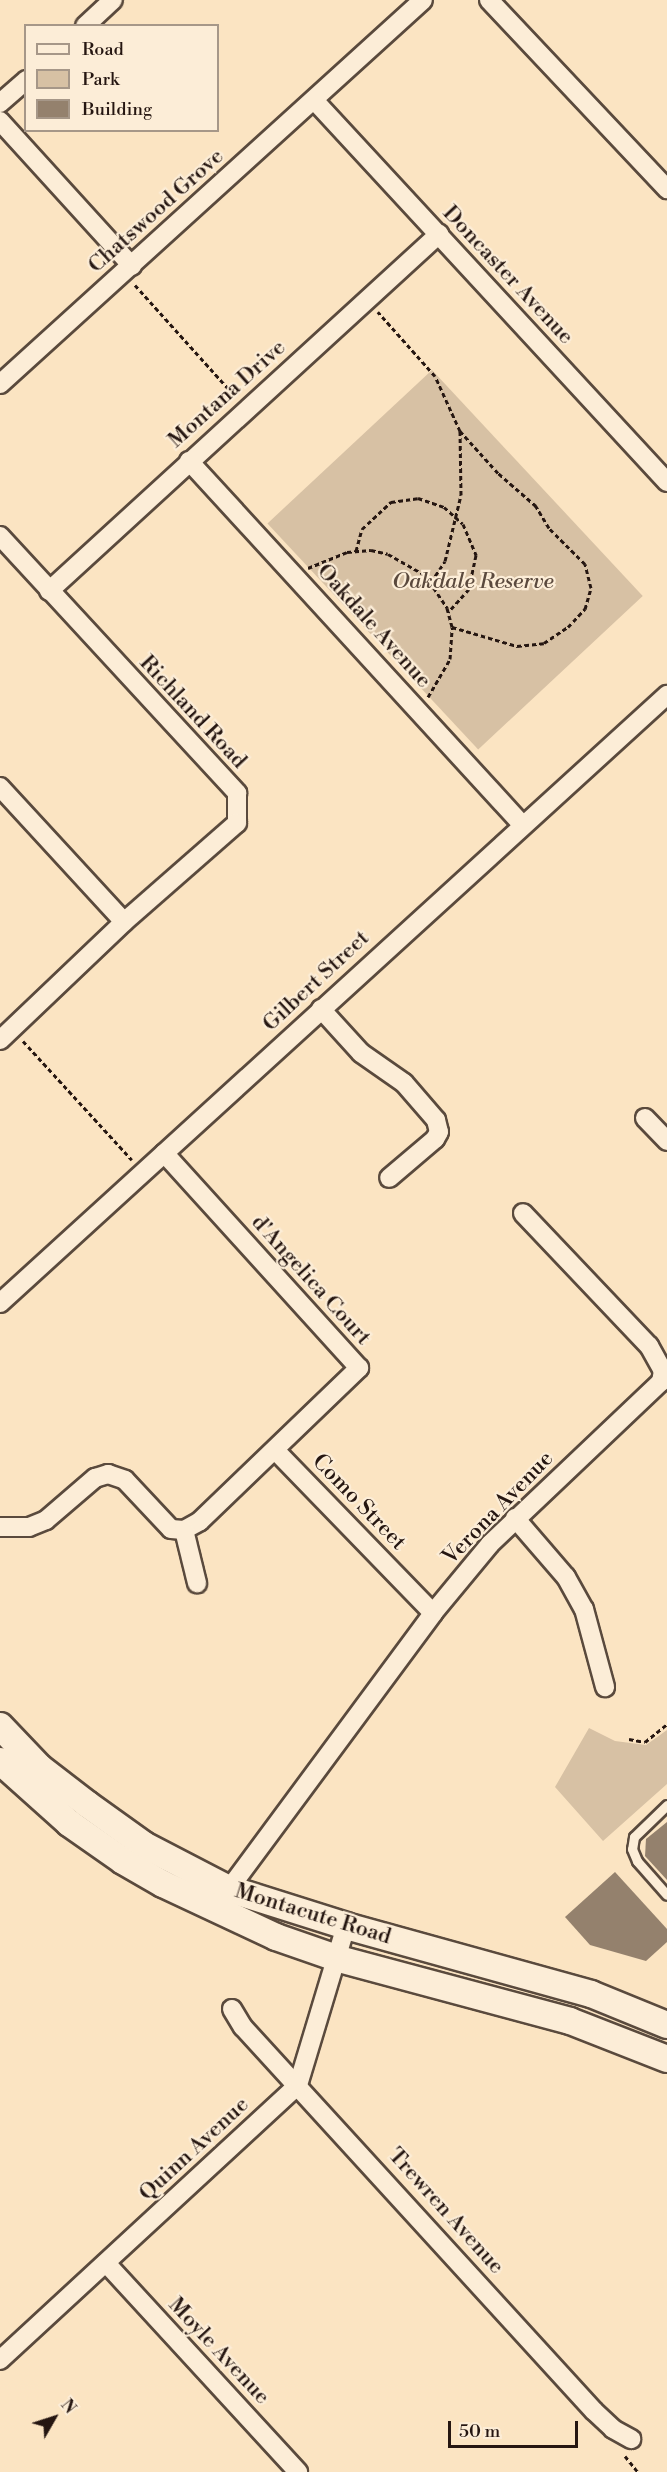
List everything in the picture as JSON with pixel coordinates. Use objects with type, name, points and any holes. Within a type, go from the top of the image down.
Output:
[{"type":"main road","name":"Montacute Road","points":[[0,1726],[39,1767],[96,1811],[144,1845],[229,1889],[346,1926],[591,1994],[667,2025]]},
{"type":"main road","name":"Montacute Road","points":[[0,1761],[69,1823],[143,1872],[276,1937],[339,1959],[570,2021],[667,2059]]},
{"type":"street","points":[[87,24],[113,0]]},
{"type":"street","name":"Chatswood Grove","points":[[0,384],[423,0]]},
{"type":"street","points":[[489,0],[667,189]]},
{"type":"street","points":[[0,103],[24,82]]},
{"type":"street","name":"Doncaster Avenue","points":[[314,100],[667,482]]},
{"type":"street","points":[[0,121],[128,269]]},
{"type":"street","points":[[653,174],[667,161]]},
{"type":"street","name":"Montana Drive","points":[[49,591],[438,234]]},
{"type":"street","name":"Oakdale Avenue","points":[[189,461],[522,824]]},
{"type":"street","name":"Richland Road","points":[[0,536],[237,794],[237,823],[124,922],[6,1034]]},
{"type":"street","name":"Gilbert Street","points":[[0,1303],[522,824],[667,695]]},
{"type":"street","points":[[0,788],[124,922]]},
{"type":"street","points":[[321,1009],[361,1053],[404,1083],[436,1120],[439,1132],[435,1139],[389,1178]]},
{"type":"street","points":[[645,1118],[667,1142]]},
{"type":"street","name":"d'Angelica Court","points":[[164,1153],[359,1368],[200,1521],[177,1529]]},
{"type":"street","name":"Verona Avenue","points":[[229,1889],[433,1613],[515,1518],[653,1394],[661,1382],[663,1371],[649,1346],[523,1213]]},
{"type":"street","name":"Como Street","points":[[275,1450],[433,1613]]},
{"type":"street","points":[[0,1527],[28,1527],[46,1520],[95,1478],[108,1474],[125,1480],[177,1529],[197,1583]]},
{"type":"street","points":[[515,1518],[566,1576],[584,1609],[605,1687]]},
{"type":"street","name":"Quinn Avenue","points":[[0,2360],[298,2085],[339,1959],[346,1926]]},
{"type":"street","name":"Trewren Avenue","points":[[232,2008],[243,2027],[594,2410],[613,2429],[631,2439]]},
{"type":"street","name":"Moyle Avenue","points":[[106,2263],[298,2472]]},
{"type":"lane","points":[[667,1804],[634,1837],[632,1849],[637,1861],[667,1895]]},
{"type":"path","points":[[128,269],[247,409]]},
{"type":"path","points":[[367,300],[435,376],[460,431],[498,473],[536,506],[549,528],[585,564],[591,588],[585,609],[568,627],[544,643],[517,646],[452,627]]},
{"type":"path","points":[[430,582],[444,561],[457,516],[461,495],[460,431]]},
{"type":"path","points":[[356,552],[362,530],[391,502],[418,498],[444,507],[457,516],[471,538],[476,555],[469,589],[448,612]]},
{"type":"path","points":[[311,566],[356,552],[388,554],[409,563],[430,582],[448,612],[452,627],[450,659],[441,680],[416,708]]},
{"type":"path","points":[[6,1034],[135,1164],[143,1156]]},
{"type":"path","points":[[629,1739],[645,1742],[667,1724]]},
{"type":"green space","name":"Oakdale Reserve","points":[[432,370],[643,596],[478,749],[267,523]]},
{"type":"green space","points":[[589,1728],[615,1741],[646,1745],[667,1730],[667,1784],[603,1841],[555,1787]]},
{"type":"building","points":[[667,1822],[667,1880],[645,1856],[646,1839]]},
{"type":"building","points":[[615,1872],[667,1929],[667,1942],[646,1961],[590,1945],[565,1917]]}]
